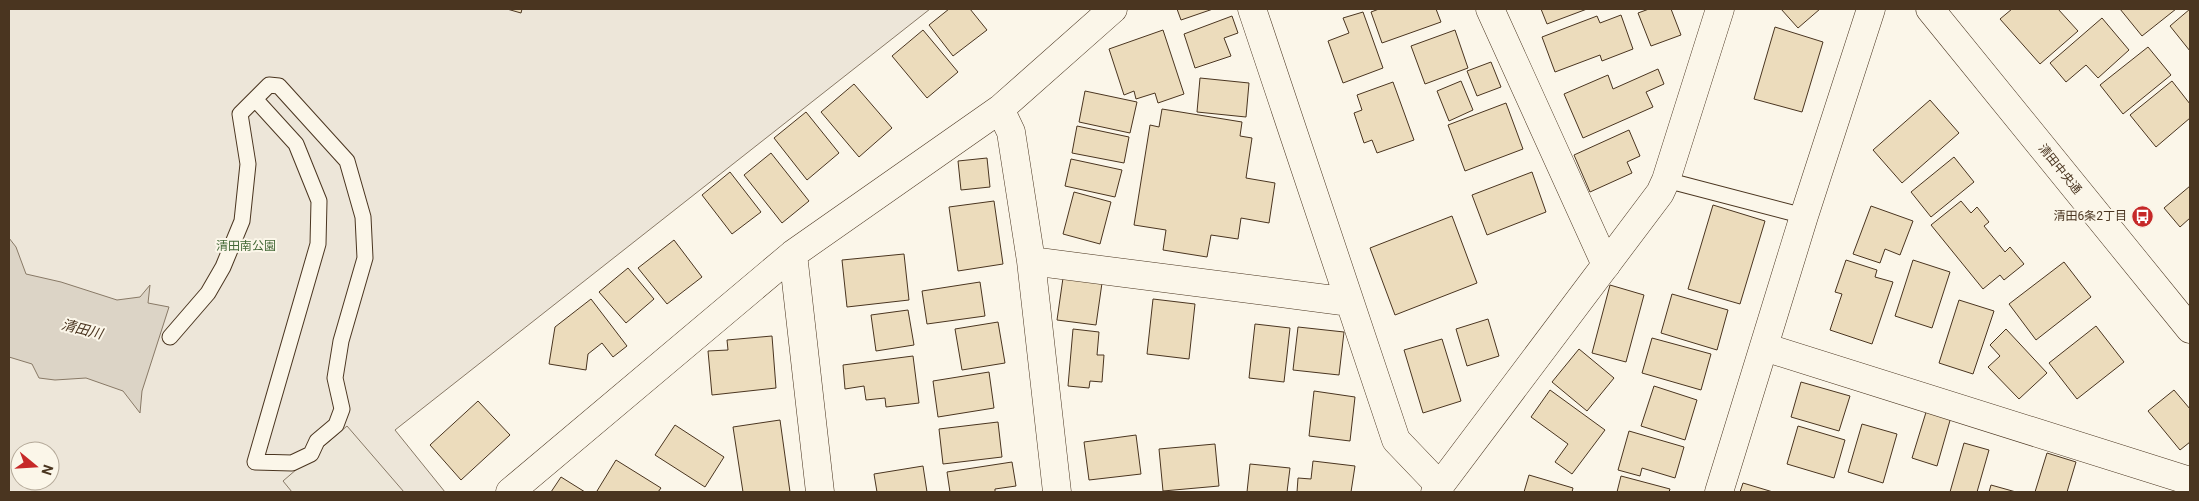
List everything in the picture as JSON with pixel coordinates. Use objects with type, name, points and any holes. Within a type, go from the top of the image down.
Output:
[{"type":"street","points":[[510,492],[793,254],[1000,109],[1113,9]]},
{"type":"street","points":[[1252,9],[1396,440],[1437,489],[1660,193],[1666,180],[1720,9]]},
{"type":"street","points":[[1490,9],[1606,265]]},
{"type":"street","points":[[1718,492],[1871,9]]},
{"type":"street","name":"清田中央通","points":[[1930,9],[2190,329]]},
{"type":"street","points":[[1000,109],[1012,132],[1031,261],[1057,492]]},
{"type":"street","points":[[793,254],[820,492]]},
{"type":"street","points":[[1031,261],[1350,302]]},
{"type":"street","points":[[1764,347],[2190,481]]},
{"type":"lane","points":[[170,337],[208,293],[223,267],[242,221],[248,164],[240,114],[255,99],[269,85],[279,86],[347,161],[363,217],[365,258],[341,340],[335,378],[342,409],[336,425],[317,441],[311,454],[292,464],[255,462],[318,244],[320,201],[296,144],[255,99]]},
{"type":"lane","points":[[1666,180],[1804,216]]},
{"type":"green space","name":"清田南公園","points":[[9,9],[930,9],[395,430],[445,492],[9,492]]},
{"type":"shaded area","points":[[347,426],[404,492],[292,492],[283,481]]},
{"type":"water","name":"清田川","points":[[9,238],[16,247],[26,274],[61,282],[117,300],[140,297],[150,285],[148,303],[169,307],[142,391],[140,413],[123,391],[86,378],[55,380],[39,378],[32,364],[9,357]]},
{"type":"building","points":[[507,9],[522,9],[521,13]]},
{"type":"building","points":[[949,9],[970,9],[987,30],[953,56],[929,25]]},
{"type":"building","points":[[1177,9],[1213,9],[1181,20]]},
{"type":"building","points":[[1379,9],[1436,9],[1441,22],[1382,43],[1371,12]]},
{"type":"building","points":[[1541,9],[1587,9],[1547,24]]},
{"type":"building","points":[[1649,9],[1671,9],[1681,35],[1651,46],[1638,13]]},
{"type":"building","points":[[1781,9],[1820,9],[1798,28]]},
{"type":"building","points":[[2012,9],[2058,9],[2078,31],[2040,64],[2000,19]]},
{"type":"building","points":[[2120,9],[2176,9],[2142,36]]},
{"type":"building","points":[[2190,9],[2190,51],[2170,26]]},
{"type":"building","points":[[1363,12],[1383,68],[1343,83],[1328,41],[1349,33],[1343,18]]},
{"type":"building","points":[[1621,15],[1633,49],[1602,61],[1600,55],[1555,72],[1542,37],[1597,16],[1600,23]]},
{"type":"building","points":[[1232,16],[1238,33],[1224,38],[1231,56],[1195,68],[1184,34]]},
{"type":"building","points":[[2102,18],[2129,50],[2098,78],[2086,65],[2066,82],[2050,63]]},
{"type":"building","points":[[1775,27],[1823,42],[1802,112],[1754,99]]},
{"type":"building","points":[[923,30],[958,72],[927,98],[892,56]]},
{"type":"building","points":[[1163,30],[1184,94],[1158,103],[1155,93],[1136,99],[1134,91],[1124,95],[1109,49]]},
{"type":"building","points":[[1455,30],[1468,68],[1425,84],[1411,46]]},
{"type":"building","points":[[2148,47],[2171,75],[2123,114],[2100,85]]},
{"type":"building","points":[[1491,62],[1501,87],[1477,96],[1467,71]]},
{"type":"building","points":[[1658,69],[1664,84],[1646,92],[1653,107],[1583,138],[1564,94],[1608,75],[1613,89]]},
{"type":"building","points":[[1200,78],[1249,83],[1246,117],[1197,112]]},
{"type":"building","points":[[1461,81],[1473,110],[1449,121],[1437,91]]},
{"type":"building","points":[[2172,81],[2190,104],[2190,118],[2156,147],[2130,115]]},
{"type":"building","points":[[1393,82],[1414,140],[1377,153],[1372,140],[1364,143],[1354,113],[1362,110],[1357,95]]},
{"type":"building","points":[[854,84],[892,128],[859,157],[821,112]]},
{"type":"building","points":[[1085,91],[1137,102],[1130,133],[1079,122]]},
{"type":"building","points":[[1930,100],[1959,133],[1902,183],[1873,150]]},
{"type":"building","points":[[1506,103],[1523,149],[1465,171],[1448,125]]},
{"type":"building","points":[[1162,109],[1242,122],[1240,136],[1252,138],[1246,178],[1275,183],[1269,223],[1241,218],[1238,239],[1211,235],[1207,257],[1163,250],[1166,230],[1134,225],[1150,125],[1159,127]]},
{"type":"building","points":[[806,112],[839,153],[807,180],[774,138]]},
{"type":"building","points":[[1077,126],[1129,137],[1124,163],[1072,153]]},
{"type":"building","points":[[1629,130],[1640,156],[1627,162],[1632,173],[1590,192],[1574,155]]},
{"type":"building","points":[[771,153],[809,201],[782,223],[744,175]]},
{"type":"building","points":[[1954,157],[1974,182],[1931,217],[1911,192]]},
{"type":"building","points":[[987,158],[990,187],[961,190],[958,161]]},
{"type":"building","points":[[1071,159],[1122,170],[1115,197],[1065,186]]},
{"type":"building","points":[[730,172],[761,212],[732,234],[702,195]]},
{"type":"building","points":[[1532,172],[1546,212],[1487,235],[1472,195]]},
{"type":"building","points":[[2190,186],[2190,218],[2180,227],[2164,208]]},
{"type":"building","points":[[1074,192],[1111,202],[1100,244],[1063,234]]},
{"type":"building","points":[[994,201],[1003,264],[958,271],[949,207]]},
{"type":"building","points":[[1961,201],[1971,213],[1977,207],[1989,222],[1984,226],[2005,252],[2010,247],[2024,264],[2004,280],[2000,275],[1983,289],[1931,225]]},
{"type":"building","points":[[1713,205],[1765,221],[1740,304],[1688,289]]},
{"type":"building","points":[[1871,206],[1913,221],[1900,255],[1885,249],[1880,263],[1853,254]]},
{"type":"building","points":[[1452,216],[1477,283],[1395,315],[1370,248]]},
{"type":"building","points":[[674,240],[702,277],[667,304],[638,268]]},
{"type":"building","points":[[904,254],[909,300],[847,307],[842,260]]},
{"type":"building","points":[[1846,260],[1877,270],[1875,277],[1893,282],[1872,344],[1830,330],[1842,294],[1835,292]]},
{"type":"building","points":[[1913,260],[1950,272],[1932,328],[1895,316]]},
{"type":"building","points":[[2064,262],[2091,297],[2036,340],[2009,304]]},
{"type":"building","points":[[628,268],[654,299],[626,323],[599,292]]},
{"type":"building","points":[[1063,278],[1102,283],[1096,325],[1057,320]]},
{"type":"building","points":[[980,282],[985,316],[927,324],[922,291]]},
{"type":"building","points":[[1610,285],[1644,295],[1626,362],[1592,353]]},
{"type":"building","points":[[1672,294],[1728,310],[1717,350],[1661,333]]},
{"type":"building","points":[[591,299],[627,346],[613,357],[602,343],[588,354],[586,370],[549,364],[555,327]]},
{"type":"building","points":[[1153,299],[1195,304],[1189,359],[1147,354]]},
{"type":"building","points":[[1959,300],[1994,311],[1973,374],[1939,363]]},
{"type":"building","points":[[908,310],[914,345],[876,351],[871,315]]},
{"type":"building","points":[[1488,319],[1499,356],[1467,366],[1456,329]]},
{"type":"building","points":[[998,322],[1005,363],[962,370],[955,329]]},
{"type":"building","points":[[1255,324],[1290,328],[1284,382],[1249,378]]},
{"type":"building","points":[[2096,326],[2124,362],[2077,399],[2049,363]]},
{"type":"building","points":[[1298,327],[1344,332],[1339,375],[1293,370]]},
{"type":"building","points":[[1073,329],[1099,332],[1097,355],[1104,355],[1102,382],[1090,381],[1089,388],[1068,386]]},
{"type":"building","points":[[2006,329],[2047,373],[2019,399],[1988,367],[2000,356],[1990,345]]},
{"type":"building","points":[[772,336],[776,388],[712,395],[708,351],[728,350],[727,340]]},
{"type":"building","points":[[1652,338],[1711,354],[1701,390],[1642,373]]},
{"type":"building","points":[[1442,339],[1461,401],[1423,413],[1404,350]]},
{"type":"building","points":[[1579,349],[1614,378],[1587,411],[1552,382]]},
{"type":"building","points":[[913,356],[919,403],[886,407],[885,398],[866,400],[864,386],[845,389],[843,365]]},
{"type":"building","points":[[989,372],[994,408],[938,417],[933,381]]},
{"type":"building","points":[[1801,382],[1850,396],[1839,431],[1791,417]]},
{"type":"building","points":[[1654,386],[1697,400],[1685,440],[1641,426]]},
{"type":"building","points":[[1550,390],[1605,430],[1572,474],[1555,462],[1568,444],[1531,417]]},
{"type":"building","points":[[2174,390],[2190,409],[2190,442],[2180,450],[2148,411]]},
{"type":"building","points":[[1314,391],[1355,397],[1350,441],[1309,436]]},
{"type":"building","points":[[478,401],[510,435],[461,480],[430,445]]},
{"type":"building","points":[[1927,409],[1951,417],[1937,466],[1912,458]]},
{"type":"building","points":[[780,420],[790,492],[743,492],[733,427]]},
{"type":"building","points":[[998,422],[1002,457],[943,464],[939,429]]},
{"type":"building","points":[[1862,424],[1897,434],[1883,483],[1848,472]]},
{"type":"building","points":[[675,425],[724,457],[705,487],[655,455]]},
{"type":"building","points":[[1798,426],[1845,440],[1834,478],[1787,464]]},
{"type":"building","points":[[1629,431],[1684,447],[1675,478],[1642,468],[1640,476],[1618,470]]},
{"type":"building","points":[[1136,435],[1141,474],[1089,480],[1084,442]]},
{"type":"building","points":[[1964,443],[1989,450],[1977,492],[1950,492]]},
{"type":"building","points":[[1215,444],[1219,486],[1163,491],[1159,449]]},
{"type":"building","points":[[2047,453],[2076,462],[2067,492],[2035,492]]},
{"type":"building","points":[[616,460],[661,488],[658,492],[597,491]]},
{"type":"building","points":[[1313,461],[1355,466],[1351,492],[1297,492],[1298,478],[1311,479]]},
{"type":"building","points":[[1012,462],[1016,486],[995,489],[995,492],[950,492],[947,472]]},
{"type":"building","points":[[1250,464],[1290,468],[1287,492],[1247,492]]},
{"type":"building","points":[[923,466],[927,492],[877,492],[874,474]]},
{"type":"building","points":[[1529,475],[1573,488],[1572,492],[1524,492]]},
{"type":"building","points":[[1621,476],[1670,489],[1669,492],[1617,492]]},
{"type":"building","points":[[561,477],[585,492],[551,492]]},
{"type":"building","points":[[1743,483],[1773,492],[1740,492]]},
{"type":"building","points":[[1991,485],[2016,492],[1989,492]]},
{"type":"place","name":"清田6条2丁目","points":[[2143,216]]}]
